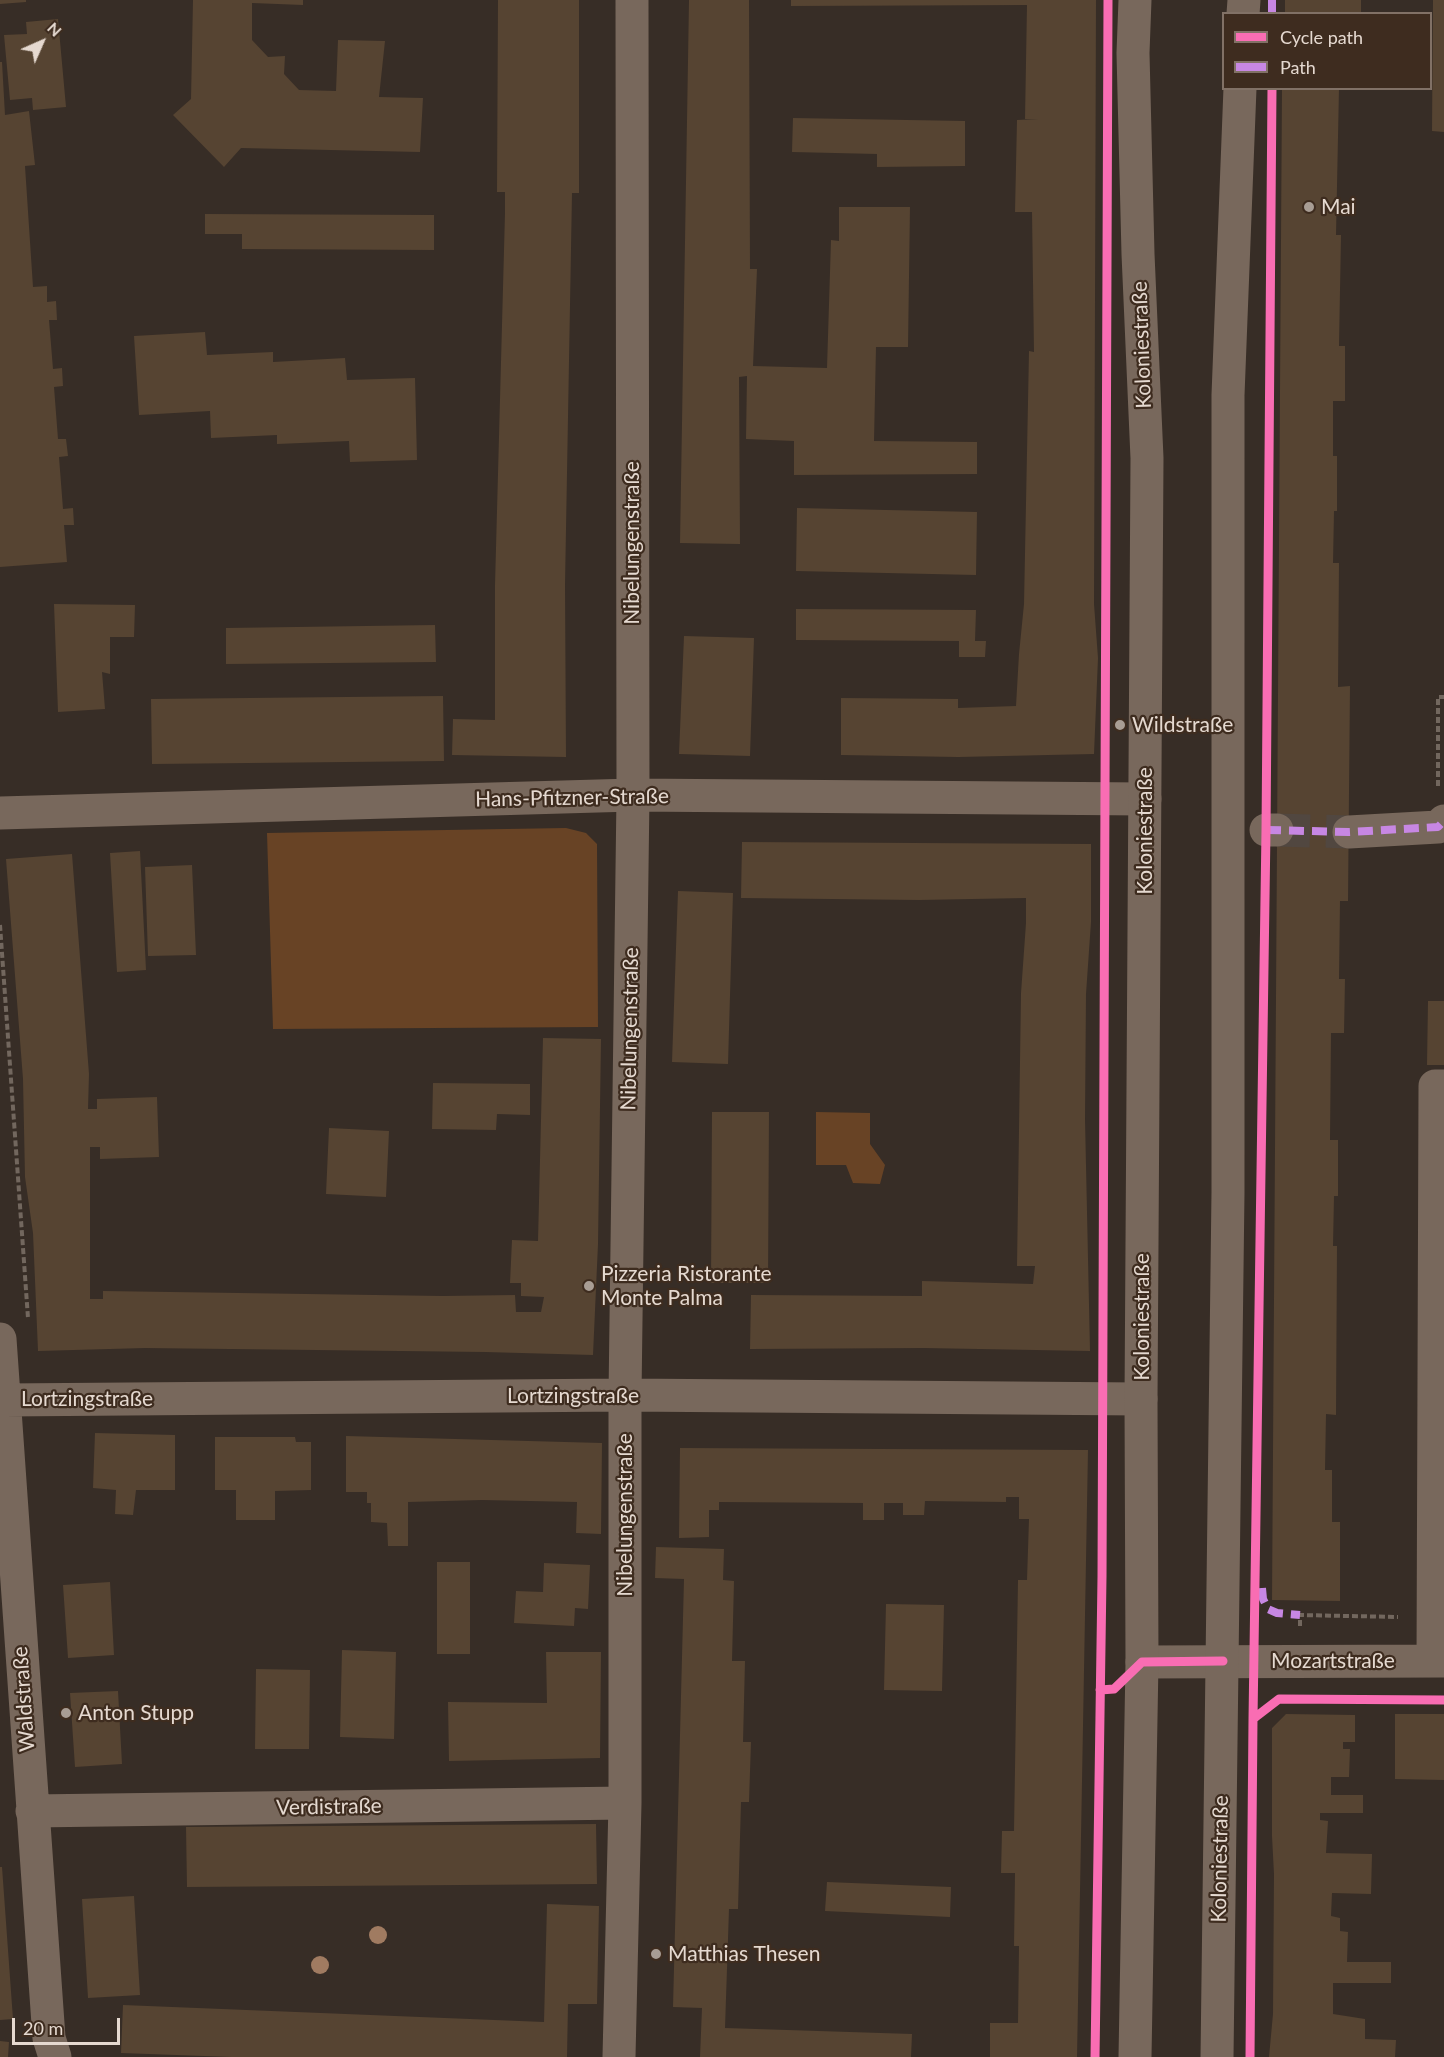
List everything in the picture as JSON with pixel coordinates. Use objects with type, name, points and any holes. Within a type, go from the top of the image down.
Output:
[{"type":"street","name":"Nibelungenstraße","points":[[619,2057],[625,1803],[625,1395],[633,795],[632,0]]},
{"type":"street","name":"Koloniestraße","points":[[1135,0],[1133,53],[1138,254],[1147,458],[1141,1399],[1142,1662],[1135,2057]]},
{"type":"street","name":"Koloniestraße","points":[[1217,2057],[1228,1192],[1228,395],[1240,90]]},
{"type":"street","name":"Hans-Pfitzner-Straße","points":[[0,813],[633,795],[1145,799]]},
{"type":"street","points":[[1349,832],[1441,824]]},
{"type":"street","points":[[1438,1661],[1432,1617],[1439,1264],[1435,1086],[1444,1086]]},
{"type":"street","name":"Waldstraße","points":[[0,1339],[49,2038],[55,2057]]},
{"type":"street","name":"Lortzingstraße","points":[[4,1400],[625,1395],[1141,1399]]},
{"type":"street","name":"Mozartstraße","points":[[1223,1661],[1438,1661]]},
{"type":"street","points":[[1142,1662],[1223,1661]]},
{"type":"street","name":"Verdistraße","points":[[33,1810],[625,1803]]},
{"type":"path","points":[[1441,824],[1438,697],[1444,697]]},
{"type":"path","points":[[1300,1615],[1432,1617]]},
{"type":"shaded area","points":[[566,828],[586,833],[597,844],[598,1027],[273,1029],[267,833]]},
{"type":"shaded area","points":[[816,1112],[870,1113],[870,1144],[885,1165],[880,1184],[853,1183],[846,1165],[816,1165]]},
{"type":"building","points":[[0,0],[26,0],[26,2],[0,4]]},
{"type":"building","points":[[193,0],[303,0],[303,5],[252,3],[252,40],[268,57],[285,56],[284,74],[299,90],[336,91],[338,40],[385,41],[379,97],[423,98],[420,152],[241,148],[224,167],[173,115],[191,99]]},
{"type":"building","points":[[498,0],[579,0],[579,193],[572,193],[565,585],[566,757],[452,755],[453,719],[495,720],[495,585],[505,213],[505,192],[497,192]]},
{"type":"building","points":[[689,0],[749,0],[750,269],[757,269],[753,366],[827,368],[831,240],[839,241],[839,207],[910,207],[908,347],[876,347],[874,441],[977,442],[977,474],[794,475],[794,441],[746,439],[747,376],[739,377],[740,544],[680,543]]},
{"type":"building","points":[[791,0],[1096,0],[1094,604],[1098,658],[1094,754],[958,757],[841,755],[841,698],[958,699],[958,708],[1016,706],[1024,604],[1029,351],[1034,352],[1032,212],[1015,212],[1017,120],[1038,119],[1025,119],[1027,5],[791,6]]},
{"type":"building","points":[[1285,0],[1361,0],[1361,12],[1285,12]]},
{"type":"building","points":[[1433,0],[1444,0],[1444,132],[1432,131]]},
{"type":"building","points":[[58,19],[66,107],[33,110],[32,98],[10,100],[4,35],[27,34],[26,22]]},
{"type":"building","points":[[0,62],[2,62],[5,115],[29,111],[35,165],[25,166],[33,287],[47,286],[47,302],[56,301],[57,320],[49,320],[53,369],[62,368],[63,386],[54,387],[58,439],[66,439],[68,456],[59,457],[63,509],[73,508],[74,525],[64,525],[67,562],[0,567]]},
{"type":"building","points":[[1282,90],[1339,90],[1336,235],[1341,235],[1339,346],[1345,346],[1345,401],[1333,401],[1333,456],[1337,456],[1337,511],[1334,511],[1333,563],[1339,563],[1338,687],[1350,686],[1348,901],[1340,901],[1339,979],[1345,979],[1344,1033],[1331,1033],[1330,1140],[1338,1140],[1338,1196],[1334,1196],[1333,1246],[1337,1246],[1336,1415],[1326,1414],[1325,1470],[1332,1470],[1332,1522],[1340,1522],[1340,1601],[1272,1600]]},
{"type":"building","points":[[793,118],[965,121],[965,166],[877,167],[877,154],[792,152]]},
{"type":"building","points":[[205,214],[434,215],[434,250],[242,249],[242,234],[205,234]]},
{"type":"building","points":[[205,332],[207,355],[273,352],[273,362],[345,358],[347,380],[415,378],[417,460],[350,462],[349,441],[277,444],[277,435],[211,438],[210,411],[139,415],[134,336]]},
{"type":"building","points":[[797,508],[977,512],[976,575],[796,571]]},
{"type":"building","points":[[54,604],[135,605],[134,637],[110,637],[110,674],[102,672],[105,709],[58,712]]},
{"type":"building","points":[[796,609],[976,610],[975,641],[986,641],[985,657],[959,657],[959,641],[796,640]]},
{"type":"building","points":[[435,625],[436,662],[226,664],[226,628]]},
{"type":"building","points":[[684,636],[754,638],[750,756],[679,754]]},
{"type":"building","points":[[443,696],[444,761],[152,764],[151,699]]},
{"type":"building","points":[[742,842],[1091,844],[1085,1119],[1090,1351],[924,1348],[750,1349],[751,1295],[922,1296],[922,1281],[1033,1284],[1035,1266],[1017,1266],[1021,993],[1026,898],[919,900],[741,898]]},
{"type":"building","points":[[140,851],[146,970],[117,972],[110,853]]},
{"type":"building","points":[[72,854],[89,1074],[88,1109],[97,1109],[97,1099],[157,1097],[159,1157],[100,1159],[100,1147],[90,1147],[90,1299],[103,1299],[103,1291],[515,1295],[516,1312],[541,1312],[544,1297],[521,1296],[521,1283],[510,1283],[512,1240],[538,1241],[543,1038],[601,1039],[598,1244],[593,1355],[145,1348],[38,1351],[33,1233],[25,1177],[23,1079],[6,859]]},
{"type":"building","points":[[192,865],[196,955],[148,956],[145,867]]},
{"type":"building","points":[[678,891],[733,893],[728,1064],[672,1062]]},
{"type":"building","points":[[1428,1001],[1444,1001],[1444,1065],[1427,1065]]},
{"type":"building","points":[[433,1083],[530,1084],[530,1115],[497,1114],[496,1130],[432,1129]]},
{"type":"building","points":[[712,1112],[769,1112],[768,1283],[711,1283]]},
{"type":"building","points":[[329,1128],[389,1131],[386,1197],[326,1194]]},
{"type":"building","points":[[95,1433],[175,1435],[175,1490],[136,1490],[133,1515],[115,1514],[116,1490],[93,1488]]},
{"type":"building","points":[[346,1436],[602,1443],[601,1534],[576,1533],[577,1502],[482,1500],[408,1502],[408,1546],[388,1546],[387,1523],[371,1522],[371,1503],[367,1503],[367,1492],[346,1492]]},
{"type":"building","points":[[215,1437],[295,1437],[296,1442],[311,1442],[311,1490],[275,1491],[275,1520],[236,1520],[236,1490],[215,1490]]},
{"type":"building","points":[[680,1448],[1088,1450],[1077,2057],[990,2057],[990,2023],[1018,2023],[1019,1946],[1014,1946],[1015,1873],[1001,1873],[1002,1831],[1014,1831],[1018,1580],[1027,1580],[1029,1519],[1019,1519],[1019,1497],[1006,1497],[1006,1502],[925,1501],[924,1515],[903,1515],[903,1503],[884,1503],[884,1520],[863,1520],[863,1503],[719,1502],[719,1510],[709,1510],[709,1537],[679,1538]]},
{"type":"building","points":[[656,1547],[724,1549],[723,1580],[734,1581],[732,1661],[745,1661],[743,1742],[751,1742],[749,1802],[741,1802],[738,1909],[729,1909],[725,2028],[912,2034],[911,2057],[700,2057],[702,2008],[673,2007],[684,1579],[655,1578]]},
{"type":"building","points":[[437,1562],[470,1562],[470,1654],[437,1654]]},
{"type":"building","points":[[544,1563],[590,1565],[588,1609],[575,1608],[574,1626],[514,1623],[516,1591],[543,1592]]},
{"type":"building","points":[[110,1582],[114,1655],[68,1658],[63,1585]]},
{"type":"building","points":[[886,1604],[944,1605],[942,1691],[884,1690]]},
{"type":"building","points":[[342,1650],[396,1652],[394,1739],[340,1737]]},
{"type":"building","points":[[546,1652],[601,1652],[600,1758],[449,1761],[448,1702],[547,1703]]},
{"type":"building","points":[[256,1669],[310,1670],[309,1749],[255,1749]]},
{"type":"building","points":[[118,1691],[122,1764],[75,1767],[70,1693]]},
{"type":"building","points":[[1286,1714],[1355,1715],[1355,1742],[1343,1742],[1343,1749],[1350,1749],[1349,1777],[1331,1777],[1331,1795],[1363,1795],[1363,1813],[1320,1813],[1320,1820],[1328,1821],[1326,1853],[1372,1854],[1371,1894],[1332,1893],[1331,1916],[1340,1918],[1340,1931],[1348,1932],[1347,1962],[1391,1962],[1391,1983],[1333,1983],[1333,2014],[1365,2019],[1365,2039],[1396,2040],[1395,2057],[1269,2057],[1273,2014],[1272,1728]]},
{"type":"building","points":[[1395,1714],[1444,1714],[1444,1780],[1395,1779]]},
{"type":"building","points":[[596,1824],[597,1884],[187,1887],[186,1827]]},
{"type":"building","points":[[0,1867],[2,1867],[13,2019],[0,2020]]},
{"type":"building","points":[[827,1882],[951,1887],[950,1917],[825,1911]]},
{"type":"building","points":[[134,1896],[140,1995],[88,1998],[82,1899]]},
{"type":"building","points":[[547,1904],[599,1906],[597,2004],[568,2004],[567,2057],[231,2057],[121,2053],[123,2005],[544,2022]]},
{"type":"building","points":[[0,2041],[9,2042],[8,2057],[0,2057]]},
{"type":"tunnel","points":[[1277,830],[1349,832]]},
{"type":"marked path","points":[[1272,0],[1272,12]]},
{"type":"marked path","points":[[1266,830],[1349,832],[1438,827],[1444,821]]},
{"type":"marked path","points":[[1262,1588],[1263,1599],[1268,1609],[1277,1613],[1300,1615]]},
{"type":"cycle path","points":[[1095,2057],[1102,1577],[1108,0]]},
{"type":"cycle path","points":[[1253,1719],[1266,830],[1272,90]]},
{"type":"cycle path","points":[[1100,1690],[1114,1689],[1142,1662],[1223,1661]]},
{"type":"cycle path","points":[[1250,2057],[1253,1719],[1279,1699],[1444,1700]]},
{"type":"place","name":"Mai","points":[[1309,207]]},
{"type":"place","name":"Wildstraße","points":[[1120,725]]},
{"type":"place","name":"Pizzeria Ristorante Monte Palma","points":[[589,1286]]},
{"type":"place","name":"Anton Stupp","points":[[66,1713]]},
{"type":"place","name":"Matthias Thesen","points":[[656,1954]]}]
